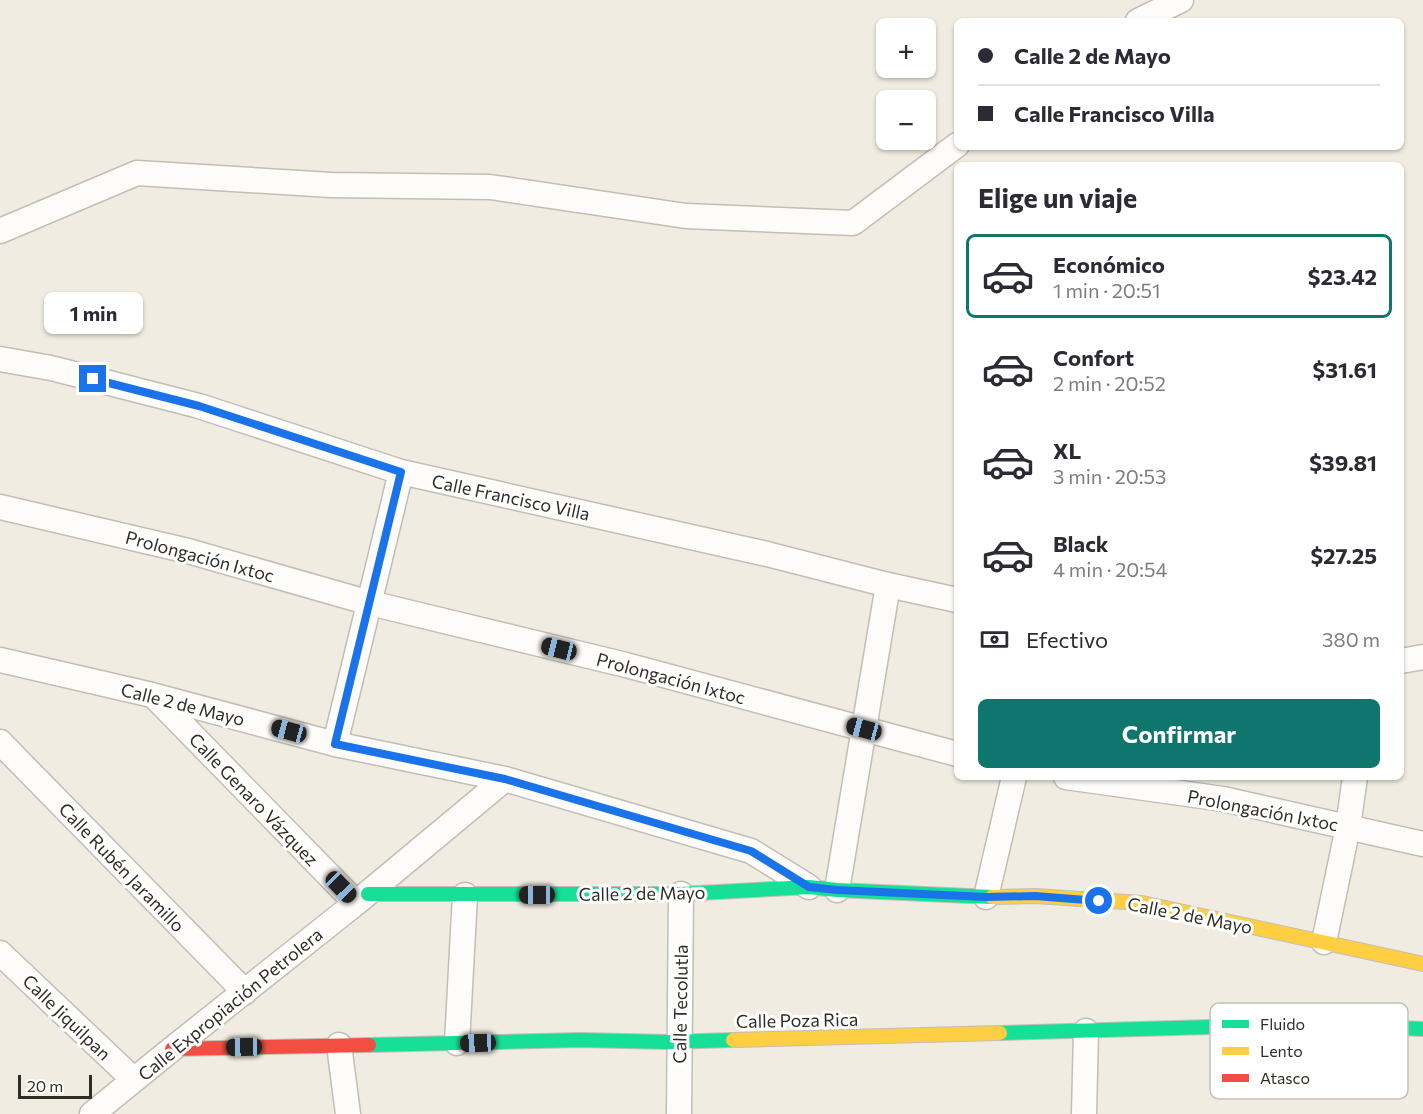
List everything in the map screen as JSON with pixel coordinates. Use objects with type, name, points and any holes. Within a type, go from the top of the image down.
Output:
[{"type":"street","points":[[1144,18],[1180,0]]},
{"type":"street","points":[[0,231],[137,173],[331,185],[490,187],[686,216],[853,223],[954,147]]},
{"type":"street","name":"Calle Francisco Villa","points":[[0,359],[51,368],[199,406],[401,472],[767,554],[954,599]]},
{"type":"street","points":[[335,744],[401,472]]},
{"type":"street","name":"Prolongación Ixtoc","points":[[0,507],[188,551],[370,603],[626,665],[954,753]]},
{"type":"street","points":[[837,890],[888,585]]},
{"type":"street","points":[[1404,660],[1423,657]]},
{"type":"street","name":"Calle 2 de Mayo","points":[[0,660],[152,695],[335,744],[505,779],[751,851],[809,887]]},
{"type":"street","name":"Calle Genaro Vázquez","points":[[152,695],[362,898]]},
{"type":"street","name":"Calle Rubén Jaramillo","points":[[0,742],[245,992]]},
{"type":"street","name":"Calle Expropiación Petrolera","points":[[92,1114],[362,898],[505,779]]},
{"type":"street","points":[[986,897],[1013,780]]},
{"type":"street","name":"Prolongación Ixtoc","points":[[1087,780],[1223,799],[1423,844]]},
{"type":"street","points":[[1324,942],[1348,826],[1355,780]]},
{"type":"street","name":"Calle 2 de Mayo","points":[[362,898],[681,894],[809,887],[986,897],[1035,896],[1142,903],[1423,964]]},
{"type":"street","name":"Calle Tecolutla","points":[[679,1114],[681,894]]},
{"type":"street","points":[[457,1043],[465,896]]},
{"type":"street","name":"Calle Jiquilpan","points":[[0,953],[134,1080]]},
{"type":"street","name":"Calle Poza Rica","points":[[172,1049],[580,1040],[679,1041],[1210,1028]]},
{"type":"street","name":"Calle Poza Rica","points":[[1408,1028],[1423,1029]]},
{"type":"street","points":[[1084,1114],[1086,1032]]},
{"type":"street","points":[[339,1045],[348,1114]]},
{"type":"traffic: fast","points":[[368,894],[681,894],[809,887],[992,897]]},
{"type":"traffic: fast","points":[[1000,1033],[1210,1027]]},
{"type":"traffic: fast","points":[[1408,1028],[1423,1029]]},
{"type":"traffic: fast","points":[[369,1045],[580,1040],[668,1042],[733,1040]]},
{"type":"traffic: slow","points":[[992,897],[1035,896],[1142,903],[1423,964]]},
{"type":"traffic: slow","points":[[733,1040],[1000,1033]]},
{"type":"traffic: jam","points":[[172,1049],[369,1045]]},
{"type":"route","points":[[93,379],[199,406],[401,472],[335,744],[505,779],[751,851],[809,887],[986,897],[1035,896],[1099,901]]}]
